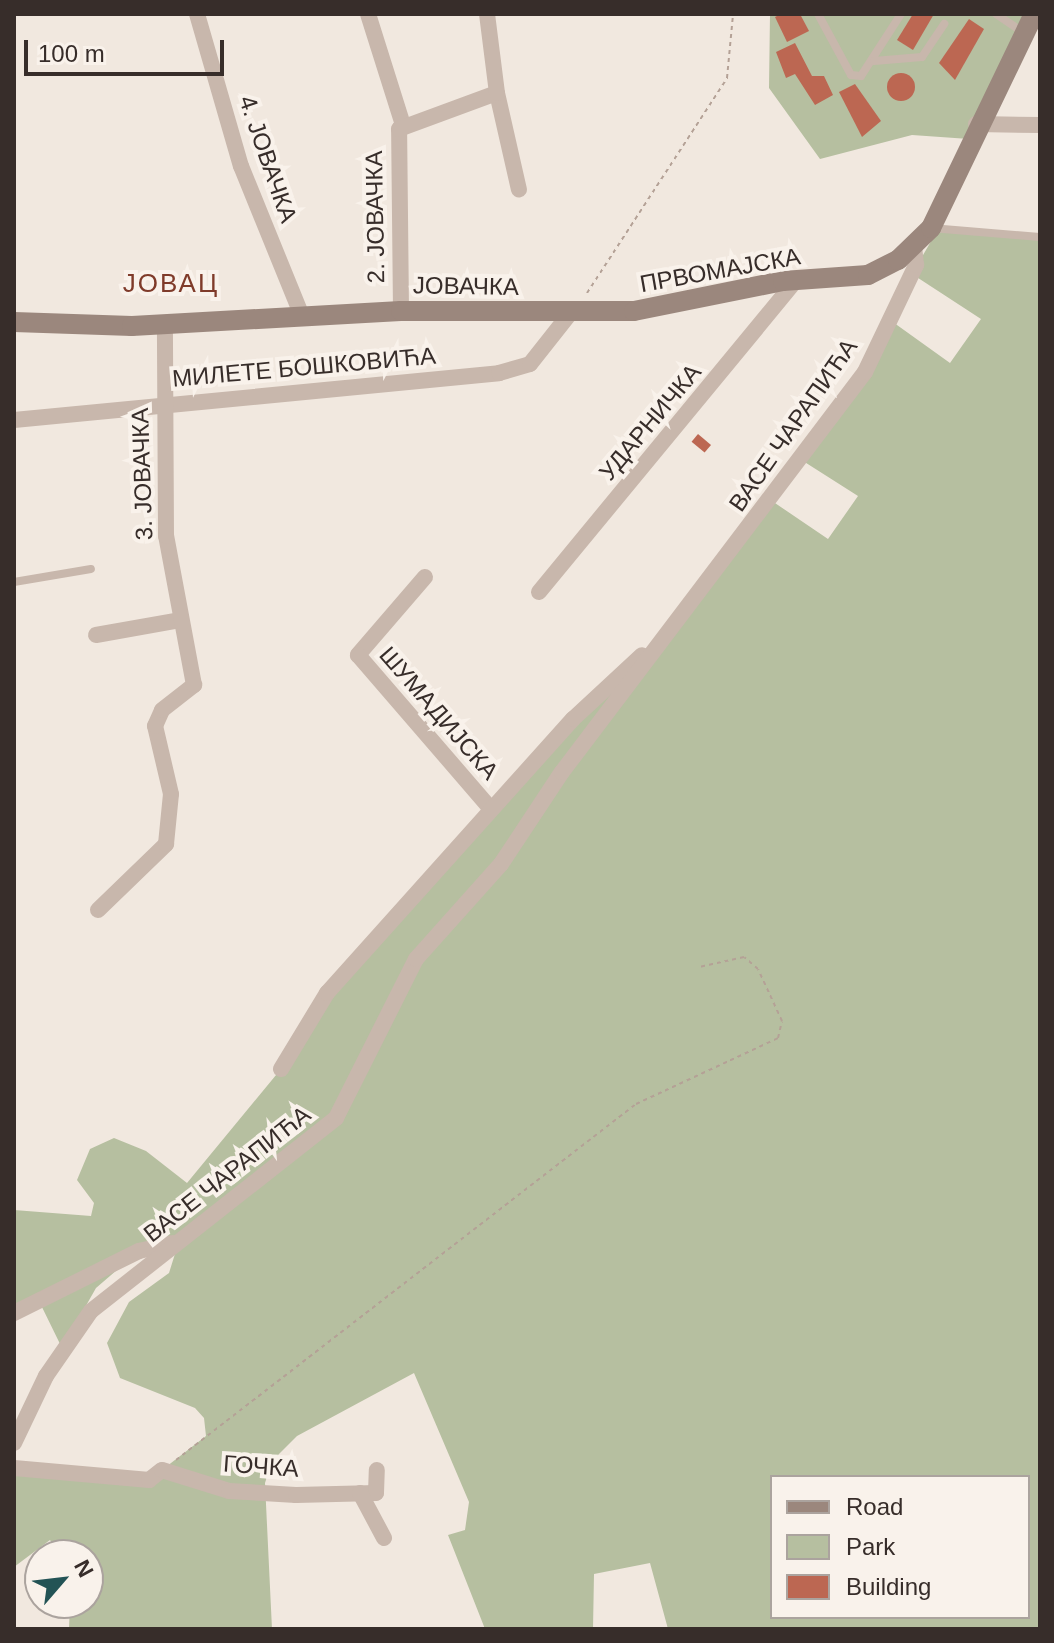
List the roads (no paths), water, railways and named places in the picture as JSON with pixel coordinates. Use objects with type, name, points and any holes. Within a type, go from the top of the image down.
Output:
[{"type":"main road","name":"ПРВОМАЈСКА","points":[[571,312],[634,311],[795,281],[868,275],[914,247],[931,228],[976,124],[1029,23]]},
{"type":"main road","name":"ЈОВАЧКА","points":[[14,322],[165,325],[401,311],[571,312]]},
{"type":"street","name":"4. ЈОВАЧКА","points":[[197,14],[241,166],[302,316]]},
{"type":"street","name":"2. ЈОВАЧКА","points":[[368,14],[403,125],[397,148],[401,311]]},
{"type":"street","points":[[487,14],[497,93],[519,190]]},
{"type":"street","name":"2. ЈОВАЧКА","points":[[403,125],[497,93]]},
{"type":"street","points":[[976,124],[1040,126]]},
{"type":"street","name":"ВАСЕ ЧАРАПИЋА","points":[[14,1443],[46,1376],[91,1311],[336,1118],[416,959],[501,864],[562,772],[865,372],[916,265],[914,247]]},
{"type":"street","name":"УДАРНИЧКА","points":[[539,592],[795,281]]},
{"type":"street","name":"МИЛЕТЕ БОШКОВИЋА","points":[[14,420],[499,373],[530,364],[571,312]]},
{"type":"street","name":"3. ЈОВАЧКА","points":[[98,910],[156,861],[170,834],[171,794],[155,726],[162,710],[194,685],[166,536],[165,325]]},
{"type":"street","name":"ШУМАДИЈСКА","points":[[425,577],[358,655],[490,808]]},
{"type":"street","points":[[96,635],[180,620]]},
{"type":"street","name":"ВАСЕ ЧАРАПИЋА","points":[[281,1069],[327,993],[490,808],[676,624]]},
{"type":"street","points":[[14,1313],[139,1251],[180,1241]]},
{"type":"street","name":"ГОЧКА","points":[[14,1468],[149,1480],[162,1470],[229,1491],[360,1493]]},
{"type":"street","points":[[377,1470],[376,1493],[360,1493],[384,1538]]},
{"type":"lane","points":[[818,14],[851,75],[865,74],[901,14]]},
{"type":"lane","name":"ПРВОМАЈСКА","points":[[996,14],[1029,23]]},
{"type":"lane","points":[[874,61],[922,57],[944,24]]},
{"type":"lane","points":[[931,228],[1040,237]]},
{"type":"lane","points":[[14,582],[91,569]]},
{"type":"district","name":"ЈОВАЦ","points":[[171,284]]}]
